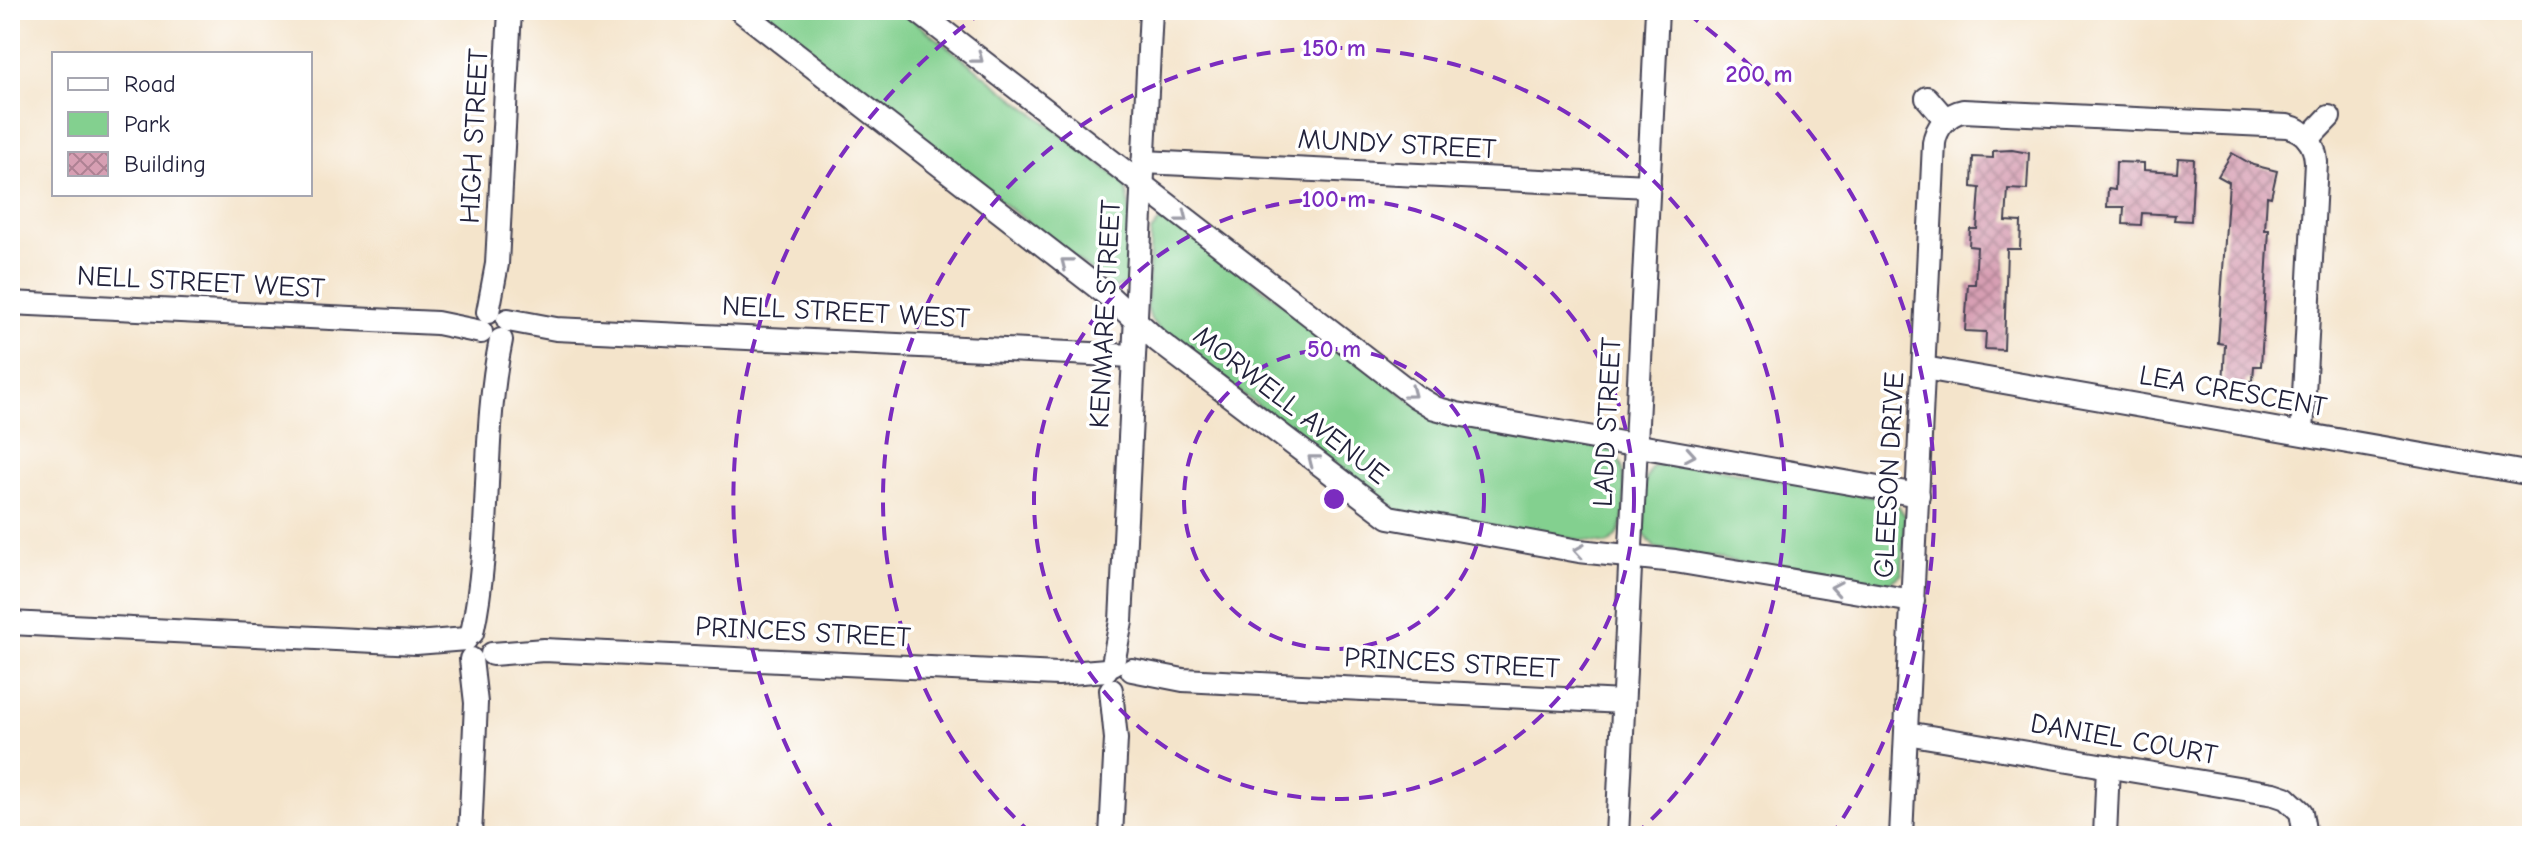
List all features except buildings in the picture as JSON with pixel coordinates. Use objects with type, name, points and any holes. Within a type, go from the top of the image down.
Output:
[{"type":"street","name":"HIGH STREET","points":[[470,836],[495,326],[505,10]]},
{"type":"street","name":"MORWELL AVENUE","points":[[740,10],[1110,297],[1158,341],[1389,517],[1579,551],[1675,561],[1913,601]]},
{"type":"street","points":[[916,10],[1425,403],[1457,414],[1918,495]]},
{"type":"street","name":"KENMARE STREET","points":[[1111,836],[1151,10]]},
{"type":"street","name":"LADD STREET","points":[[1617,836],[1657,10]]},
{"type":"street","points":[[1927,98],[1946,120],[1963,111],[2296,128],[2308,139],[2316,162],[2302,433]]},
{"type":"street","points":[[2308,139],[2329,117]]},
{"type":"street","name":"GLEESON DRIVE","points":[[1901,836],[1934,143],[1946,120]]},
{"type":"street","name":"MUNDY STREET","points":[[1143,162],[1649,186]]},
{"type":"street","name":"NELL STREET WEST","points":[[10,303],[1133,356]]},
{"type":"street","name":"LEA CRESCENT","points":[[1924,368],[2532,474]]},
{"type":"street","name":"PRINCES STREET","points":[[10,623],[1623,702]]},
{"type":"street","name":"DANIEL COURT","points":[[1906,733],[2286,798],[2301,812],[2305,836]]},
{"type":"street","points":[[2105,836],[2108,766]]},
{"type":"green space","points":[[750,10],[900,10],[1123,182],[1130,232],[1125,284],[1115,289]]},
{"type":"green space","points":[[1173,220],[1412,402],[1615,452],[1619,458],[1624,490],[1624,513],[1618,535],[1606,544],[1401,513],[1162,333],[1151,320],[1147,307],[1151,232],[1160,221]]},
{"type":"green space","points":[[1667,460],[1895,501],[1905,516],[1902,574],[1885,587],[1655,548],[1644,534],[1645,483],[1651,468]]}]
